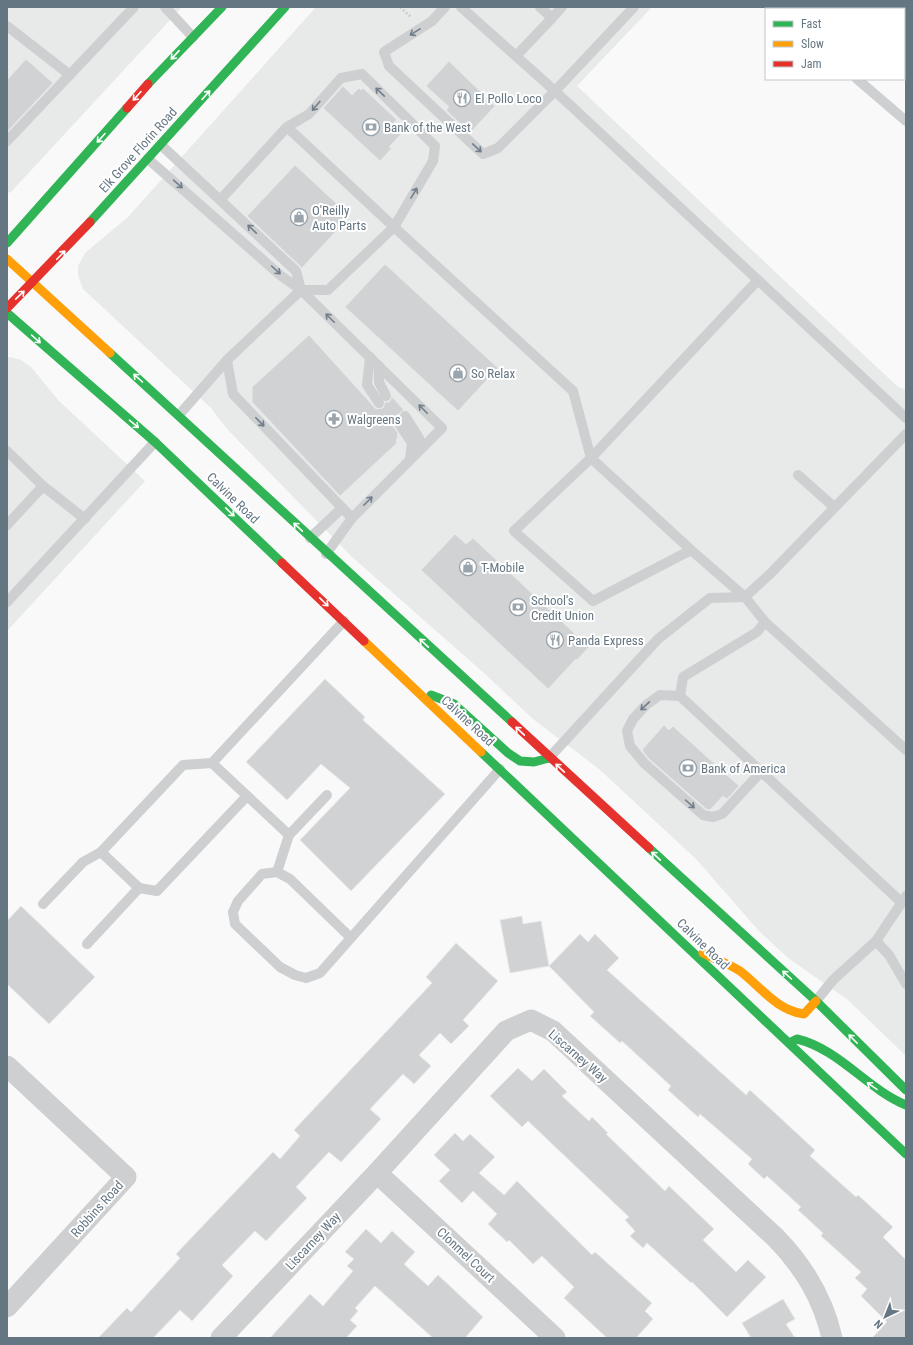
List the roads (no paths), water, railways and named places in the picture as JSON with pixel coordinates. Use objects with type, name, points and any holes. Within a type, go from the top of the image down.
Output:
[{"type":"main road","points":[[7,243],[148,84],[222,7]]},
{"type":"main road","name":"Elk Grove Florin Road","points":[[7,308],[34,283],[285,7]]},
{"type":"main road","name":"Calvine Road","points":[[7,259],[179,415],[326,554],[816,1001],[906,1090]]},
{"type":"main road","name":"Calvine Road","points":[[7,313],[36,340],[155,442],[906,1154]]},
{"type":"main road","points":[[415,688],[454,704],[508,753],[520,761],[534,762],[549,758]]},
{"type":"main road","points":[[684,944],[738,970],[785,1009],[796,1014],[804,1014],[816,1001]]},
{"type":"main road","points":[[788,1043],[797,1038],[824,1050],[888,1098],[906,1105]]},
{"type":"street","name":"Liscarney Way","points":[[222,1338],[377,1173],[506,1031],[531,1020],[553,1031],[776,1238],[806,1273],[817,1294],[832,1338]]},
{"type":"street","name":"Robbins Road","points":[[7,1066],[126,1177],[7,1307]]},
{"type":"street","name":"Clonmel Court","points":[[377,1173],[555,1338]]},
{"type":"lane","points":[[7,141],[134,7]]},
{"type":"lane","points":[[165,7],[193,37]]},
{"type":"lane","points":[[445,7],[432,21],[384,52],[389,66],[483,154],[498,148],[555,91],[634,7]]},
{"type":"lane","points":[[461,7],[555,91],[906,418]]},
{"type":"lane","points":[[540,7],[552,18]]},
{"type":"lane","points":[[516,56],[562,7]]},
{"type":"lane","points":[[7,26],[70,75]]},
{"type":"lane","points":[[179,415],[227,360],[301,290],[328,290],[394,227],[433,161],[435,146],[362,74],[341,78],[310,114],[287,126],[221,199]]},
{"type":"lane","points":[[858,80],[906,121]]},
{"type":"lane","points":[[287,126],[394,227],[573,391],[591,458],[691,550],[745,597],[764,622],[906,750]]},
{"type":"lane","points":[[161,145],[221,199],[296,271],[301,290]]},
{"type":"lane","points":[[148,159],[280,275],[301,290],[442,428],[352,518],[326,554]]},
{"type":"lane","points":[[691,550],[593,600],[514,531],[591,458],[758,280]]},
{"type":"lane","points":[[370,357],[367,385],[382,400],[379,382],[379,366]]},
{"type":"lane","points":[[227,360],[233,394],[352,518]]},
{"type":"lane","points":[[410,459],[412,443],[401,419],[419,438],[420,449]]},
{"type":"lane","points":[[549,758],[658,639],[710,598],[745,597],[906,434]]},
{"type":"lane","points":[[7,601],[85,519],[155,442]]},
{"type":"lane","points":[[7,451],[43,486],[85,519]]},
{"type":"lane","points":[[798,475],[834,507]]},
{"type":"lane","points":[[7,525],[43,486]]},
{"type":"lane","points":[[310,538],[342,508]]},
{"type":"lane","points":[[212,764],[344,621]]},
{"type":"lane","points":[[680,696],[683,677],[757,632],[764,622]]},
{"type":"lane","points":[[761,772],[722,814],[713,817],[702,815],[644,763],[630,746],[627,731],[633,719],[646,705],[660,695],[680,696],[761,772],[903,899],[876,941],[833,980],[816,1001]]},
{"type":"lane","points":[[43,904],[83,862],[101,852],[183,765],[212,764],[289,835]]},
{"type":"lane","points":[[352,938],[290,879],[277,872],[262,874],[238,901],[233,912],[235,924],[280,967],[295,975],[306,978],[320,973],[352,938],[500,769]]},
{"type":"lane","points":[[277,872],[289,835],[327,795]]},
{"type":"lane","points":[[101,852],[139,888],[158,891],[248,796]]},
{"type":"lane","points":[[87,944],[139,888]]},
{"type":"lane","points":[[876,941],[889,955],[906,984]]},
{"type":"place","name":"El Pollo Loco","points":[[462,98]]},
{"type":"place","name":"Bank of the West","points":[[371,127]]},
{"type":"place","name":"O'Reilly Auto Parts","points":[[299,217]]},
{"type":"place","name":"So Relax","points":[[458,373]]},
{"type":"place","name":"Walgreens","points":[[334,419]]},
{"type":"place","name":"T-Mobile","points":[[468,567]]},
{"type":"place","name":"School's Credit Union","points":[[518,607]]},
{"type":"place","name":"Panda Express","points":[[555,640]]},
{"type":"place","name":"Bank of America","points":[[688,768]]}]
